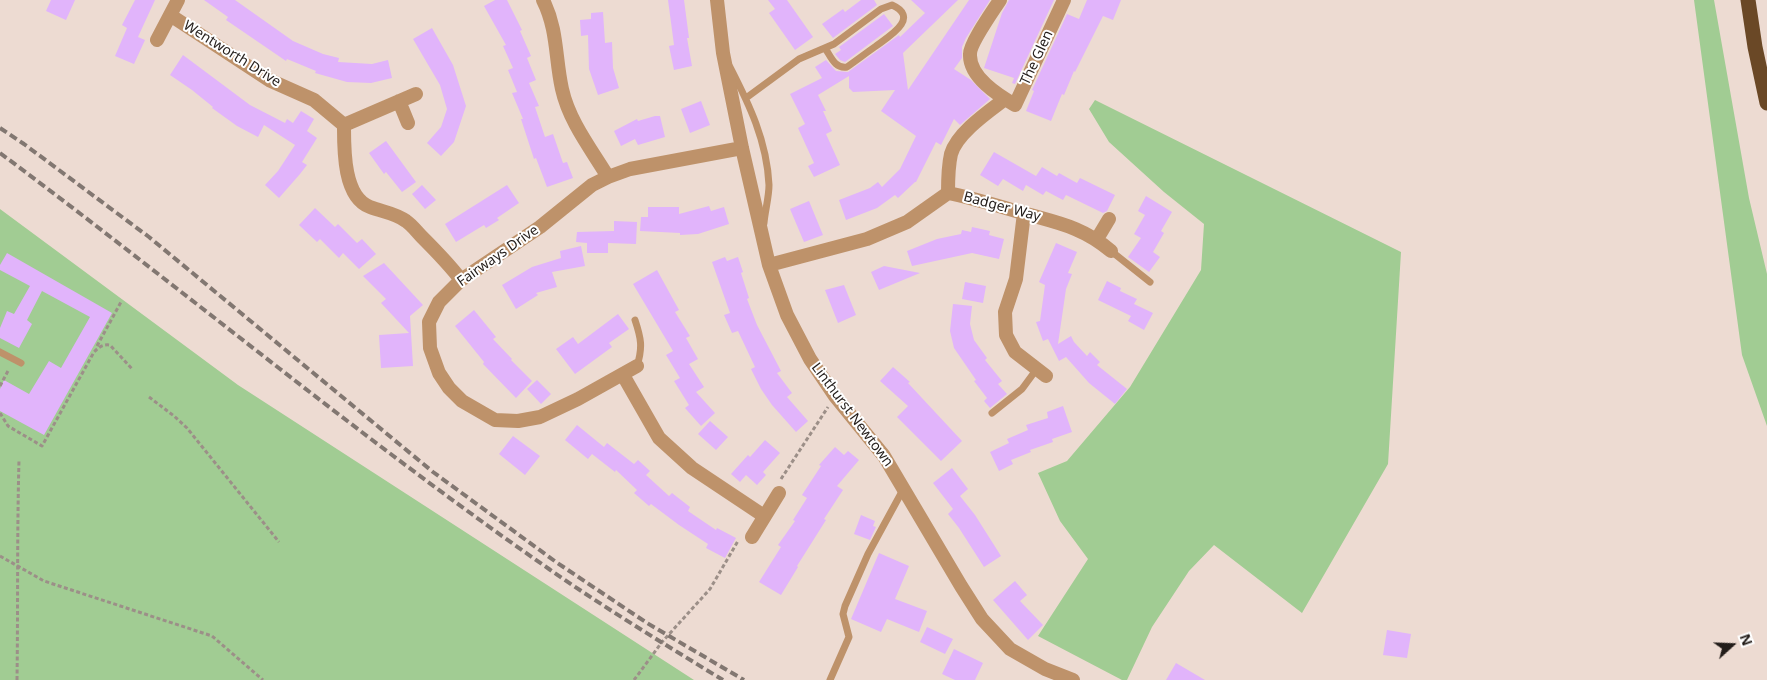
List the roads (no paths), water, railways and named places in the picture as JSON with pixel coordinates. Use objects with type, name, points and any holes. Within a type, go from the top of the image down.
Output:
[{"type":"highway","points":[[1748,0],[1755,47],[1767,104]]},
{"type":"street","name":"Wentworth Drive","points":[[157,40],[178,0]]},
{"type":"street","points":[[543,0],[551,15],[557,47],[561,88],[567,109],[608,177]]},
{"type":"street","name":"Linthurst Newtown","points":[[717,0],[723,53],[742,148],[769,265],[787,315],[810,360],[835,396],[884,456],[982,619],[1010,649],[1045,670],[1073,680]]},
{"type":"street","points":[[1000,0],[979,32],[969,53],[972,66],[982,81],[1005,99]]},
{"type":"street","name":"The Glen","points":[[948,193],[948,170],[951,152],[961,137],[980,118],[1005,99],[1015,105],[1064,0]]},
{"type":"street","name":"Wentworth Drive","points":[[170,15],[269,80],[314,100],[344,124]]},
{"type":"street","points":[[416,94],[344,124],[344,158],[348,177],[356,195],[368,207],[393,214],[406,221],[451,266],[461,280]]},
{"type":"street","points":[[399,102],[408,123]]},
{"type":"street","name":"Fairways Drive","points":[[637,366],[578,399],[540,417],[518,421],[495,420],[462,401],[449,388],[439,373],[430,348],[429,322],[439,302],[461,280],[540,227],[592,185],[630,169],[742,148]]},
{"type":"street","name":"Badger Way","points":[[769,265],[867,239],[907,222],[948,193],[1080,230],[1096,239],[1111,251]]},
{"type":"street","points":[[1024,213],[1016,279],[1004,312],[1006,335],[1015,352],[1041,373]]},
{"type":"street","points":[[1096,239],[1109,219]]},
{"type":"street","points":[[623,374],[659,438],[692,468],[764,516]]},
{"type":"street","points":[[752,537],[779,493]]},
{"type":"lane","points":[[746,98],[798,59],[834,44],[881,9],[892,5],[897,7],[903,16],[904,20],[898,31],[847,67],[837,66],[825,48]]},
{"type":"lane","points":[[723,53],[746,98],[762,138],[769,186],[762,234]]},
{"type":"lane","points":[[1111,251],[1150,282]]},
{"type":"lane","points":[[634,320],[641,337],[641,354],[637,366]]},
{"type":"lane","points":[[0,352],[21,363]]},
{"type":"lane","points":[[992,413],[1041,373]]},
{"type":"lane","points":[[830,680],[849,637],[843,614],[846,606],[868,554],[904,488]]},
{"type":"railway","points":[[0,128],[149,237],[433,472],[556,562],[647,623],[744,680]]},
{"type":"railway","points":[[0,153],[409,468],[549,569],[723,680]]}]
